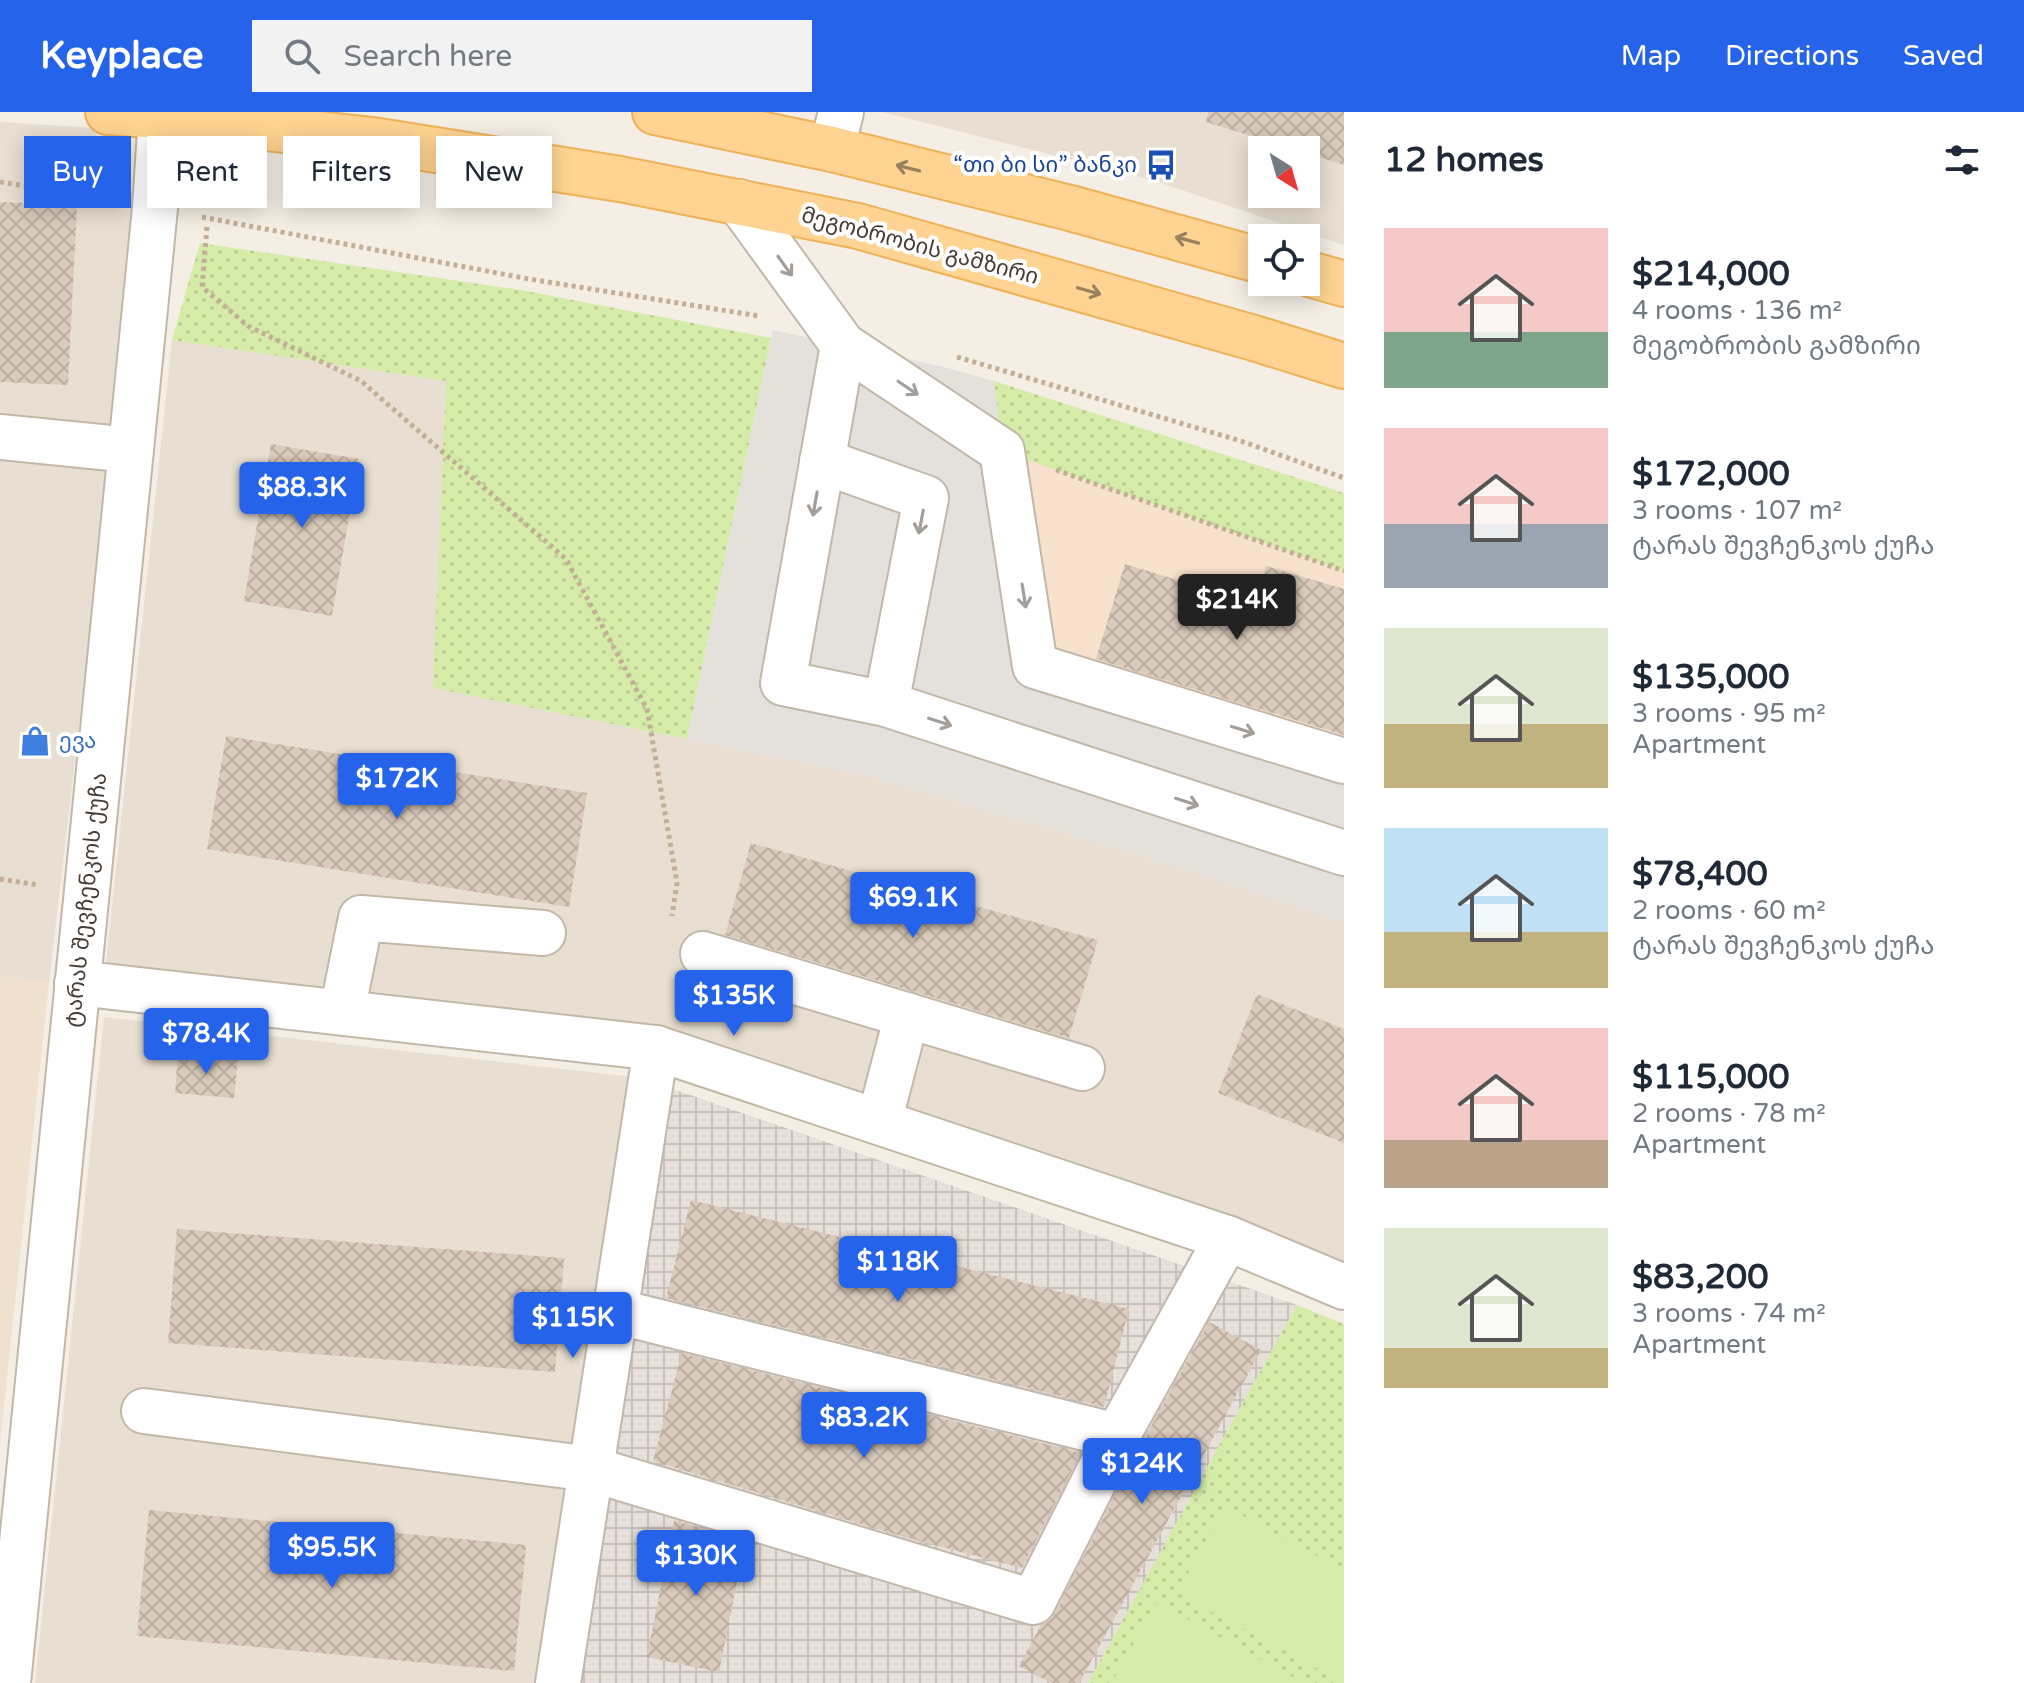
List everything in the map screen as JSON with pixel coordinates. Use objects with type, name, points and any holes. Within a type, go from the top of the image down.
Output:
[{"type":"main road","name":"მეგობრობის გამზირი","points":[[108,112],[372,140],[620,179],[858,226],[1344,366]]},
{"type":"main road","points":[[655,112],[836,131],[1070,208],[1248,257]]},
{"type":"main road","points":[[1320,277],[1344,284]]},
{"type":"street","name":"ტარას შევჩენკოს ქუჩა","points":[[160,136],[161,116]]},
{"type":"street","points":[[739,202],[837,338],[1002,451],[1035,666],[1344,761]]},
{"type":"street","name":"ტარას შევჩენკოს ქუჩა","points":[[8,1683],[155,208]]},
{"type":"street","points":[[837,338],[822,461],[783,683],[886,704],[1344,853]]},
{"type":"street","points":[[0,437],[131,450]]},
{"type":"street","points":[[822,461],[926,498],[886,704]]},
{"type":"street","points":[[342,1012],[361,918],[543,933]]},
{"type":"street","points":[[687,941],[907,1015],[1082,1068]]},
{"type":"street","points":[[77,983],[656,1048],[1227,1238],[1344,1287]]},
{"type":"street","points":[[879,1122],[907,1015]]},
{"type":"street","points":[[558,1683],[656,1048]]},
{"type":"street","points":[[144,1411],[591,1469],[1033,1602],[1117,1436],[1227,1238]]},
{"type":"street","points":[[615,1311],[1117,1436]]},
{"type":"path","points":[[0,182],[147,207]]},
{"type":"path","points":[[155,208],[529,279],[776,319],[837,338]]},
{"type":"path","points":[[208,218],[202,287],[248,326],[361,381],[566,559],[647,709],[687,941]]},
{"type":"path","points":[[948,355],[1241,441],[1344,478]]},
{"type":"path","points":[[1002,451],[1344,571]]},
{"type":"shaded area","points":[[882,112],[1344,112],[1344,245],[1320,237],[1320,224],[1282,224],[1155,181]]},
{"type":"shaded area","points":[[0,122],[92,128],[97,136],[24,136],[24,208],[131,208],[131,191],[140,205],[49,982],[0,975]]},
{"type":"shaded area","points":[[773,330],[994,381],[1035,666],[1344,761],[1344,923],[1145,857],[861,774],[687,739]]},
{"type":"shaded area","points":[[172,340],[446,381],[434,688],[861,774],[1145,857],[1344,923],[1344,1262],[1076,1162],[659,1031],[105,973]]},
{"type":"shaded area","points":[[1002,451],[1344,571],[1344,761],[1035,666]]},
{"type":"shaded area","points":[[0,975],[49,982],[0,1443]]},
{"type":"shaded area","points":[[104,1017],[634,1077],[537,1683],[35,1683]]},
{"type":"shaded area","points":[[667,1087],[1297,1305],[1088,1683],[576,1683]]},
{"type":"green space","points":[[200,243],[521,290],[771,338],[687,739],[433,688],[446,381],[172,340]]},
{"type":"green space","points":[[994,381],[1344,493],[1344,571],[1002,451]]},
{"type":"green space","points":[[1297,1305],[1344,1324],[1344,1683],[1088,1683]]},
{"type":"green space","points":[[1225,1506],[1344,1571],[1344,1683],[1177,1593]]},
{"type":"green space","points":[[1156,1602],[1304,1683],[1112,1683]]},
{"type":"building","points":[[1208,112],[1344,112],[1344,165],[1320,157],[1320,136],[1252,136],[1206,122]]},
{"type":"building","points":[[0,202],[24,203],[24,208],[77,208],[68,385],[0,382]]},
{"type":"building","points":[[271,444],[359,459],[332,616],[244,601]]},
{"type":"building","points":[[1125,564],[1256,604],[1266,566],[1344,589],[1344,735],[1096,659]]},
{"type":"building","points":[[226,736],[587,793],[569,907],[207,849]]},
{"type":"building","points":[[751,843],[1098,940],[1069,1038],[725,935]]},
{"type":"building","points":[[1257,994],[1344,1029],[1344,1143],[1218,1093]]},
{"type":"building","points":[[178,1054],[238,1058],[234,1098],[175,1093]]},
{"type":"building","points":[[691,1200],[1129,1309],[1104,1407],[666,1298]]},
{"type":"building","points":[[177,1229],[564,1258],[555,1372],[168,1343]]},
{"type":"building","points":[[1209,1322],[1261,1350],[1079,1683],[1051,1683],[1019,1666],[1041,1625],[1055,1613],[1139,1448]]},
{"type":"building","points":[[682,1353],[1081,1453],[1022,1568],[897,1535],[653,1461]]},
{"type":"building","points":[[149,1510],[526,1545],[514,1671],[137,1636]]},
{"type":"building","points":[[674,1520],[745,1542],[719,1672],[647,1657]]},
{"type":"place","name":"“თი ბი სი” ბანკი","points":[[1161,165]]},
{"type":"place","name":"ევა","points":[[35,741]]}]
